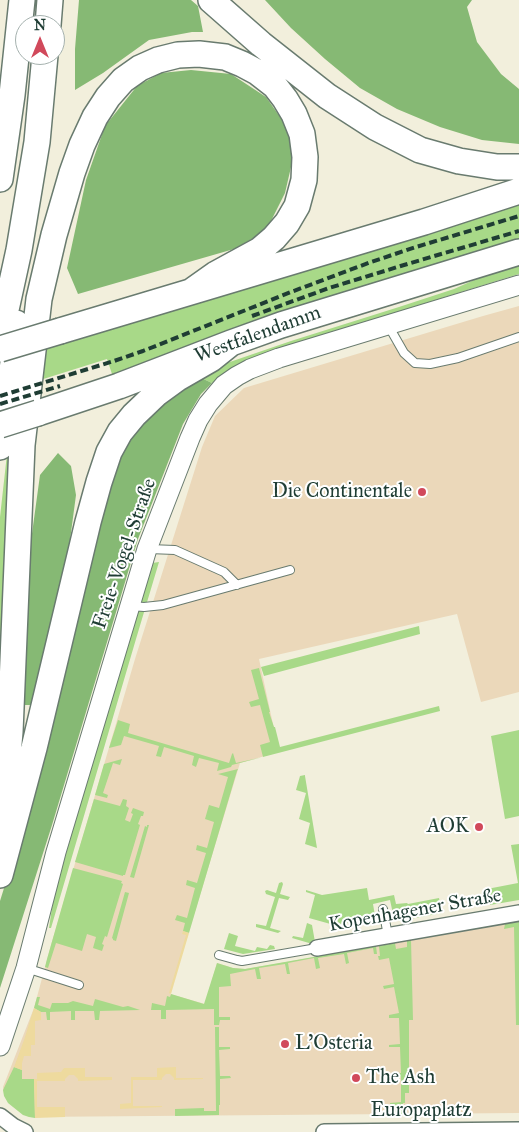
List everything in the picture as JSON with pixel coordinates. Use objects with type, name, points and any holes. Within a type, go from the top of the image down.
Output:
[{"type":"highway","points":[[0,179],[12,95],[22,0]]},
{"type":"highway","points":[[49,15],[50,0]]},
{"type":"highway","points":[[211,0],[261,44],[327,96],[375,127],[420,150],[459,161],[497,167],[519,167]]},
{"type":"highway","points":[[233,0],[298,73]]},
{"type":"highway","points":[[0,836],[10,732],[22,445],[39,299],[54,235],[82,144],[95,117],[108,97],[123,80],[148,64],[178,55],[199,54],[224,58],[242,64],[257,72],[275,86],[294,114],[302,134],[305,157],[304,180],[300,197],[288,223],[260,250],[216,274],[192,291]]},
{"type":"highway","points":[[0,337],[19,250],[37,142],[44,65]]},
{"type":"highway","points":[[0,349],[424,222],[519,191]]},
{"type":"highway","points":[[0,447],[13,364],[16,321],[23,276],[19,250]]},
{"type":"highway","name":"Westfalendamm","points":[[0,425],[119,386],[231,343],[322,312],[519,252]]},
{"type":"highway","points":[[0,875],[37,739],[90,514],[109,452],[120,432],[134,415],[156,394],[178,378],[211,359],[231,343]]},
{"type":"street","name":"Freie-Vogel-Straße","points":[[0,1046],[26,968],[56,852],[147,549],[198,420],[208,404],[219,390],[250,369],[279,358],[519,285]]},
{"type":"street","name":"Kopenhagener Straße","points":[[317,948],[519,913]]},
{"type":"street","points":[[0,1116],[25,1132]]},
{"type":"street","name":"Europaplatz","points":[[324,1132],[519,1130]]},
{"type":"lane","points":[[388,325],[404,353],[415,362],[430,364],[458,358],[519,337]]},
{"type":"lane","points":[[147,549],[175,550],[224,572],[237,585]]},
{"type":"lane","points":[[130,606],[163,605],[290,570]]},
{"type":"lane","points":[[383,909],[388,936]]},
{"type":"lane","points":[[219,955],[242,960],[317,948]]},
{"type":"lane","points":[[26,968],[79,985]]},
{"type":"shaded area","points":[[519,306],[519,692],[481,702],[457,614],[259,659],[279,752],[240,763],[170,994],[205,1004],[217,963],[233,968],[245,969],[519,922],[519,1113],[29,1117],[24,1114],[4,1094],[3,1087],[34,1008],[135,659],[202,447],[215,416],[244,388]]},
{"type":"green space","points":[[79,0],[191,0],[198,6],[203,32],[192,32],[149,40],[103,73],[75,90],[75,49]]},
{"type":"green space","points":[[265,0],[472,0],[467,7],[477,42],[501,74],[519,89],[519,144],[482,140],[440,127],[397,109],[360,88],[291,28]]},
{"type":"green space","points":[[191,70],[231,74],[266,97],[285,124],[294,154],[285,193],[266,231],[234,249],[78,294],[67,268],[86,180],[105,126],[137,86],[161,73]]},
{"type":"green space","points":[[519,202],[519,241],[113,377],[107,359],[37,381],[39,356],[46,348]]},
{"type":"green space","points":[[519,264],[519,274],[249,359],[212,383],[197,376],[224,364],[454,289],[492,272]]},
{"type":"green space","points":[[197,376],[212,383],[201,394],[183,424],[138,539],[52,825],[0,988],[0,901],[111,480],[135,425]]},
{"type":"green space","points":[[16,443],[0,778],[0,517],[8,445]]},
{"type":"green space","points":[[58,453],[71,466],[76,495],[68,555],[33,705],[21,705],[27,570],[40,475]]},
{"type":"green space","points":[[159,562],[51,928],[49,928],[53,901],[67,850],[152,563]]},
{"type":"green space","points":[[419,626],[420,634],[264,676],[261,667]]},
{"type":"green space","points":[[259,668],[269,712],[280,747],[439,706],[440,711],[263,757],[260,745],[270,742],[260,705],[251,707],[249,702],[259,699],[251,670]]},
{"type":"green space","points":[[118,720],[130,724],[128,733],[229,763],[233,753],[236,763],[262,757],[217,771],[219,763],[199,758],[196,767],[192,765],[194,756],[164,747],[161,757],[156,756],[159,746],[124,736],[121,745],[109,748]]},
{"type":"green space","points":[[519,730],[519,816],[505,819],[491,736]]},
{"type":"green space","points":[[122,759],[120,765],[113,763],[103,793],[108,795],[107,798],[95,795],[104,764]]},
{"type":"green space","points":[[238,769],[189,933],[183,931],[185,923],[175,920],[177,915],[187,918],[195,888],[186,885],[187,880],[197,883],[206,853],[196,850],[197,845],[207,848],[214,822],[205,819],[209,805],[219,808],[228,777],[218,774]]},
{"type":"green space","points":[[305,775],[317,848],[305,844],[310,823],[299,819],[306,793],[296,790],[300,776]]},
{"type":"green space","points":[[94,799],[120,806],[123,799],[127,800],[126,806],[129,808],[125,820],[130,822],[133,808],[144,812],[138,824],[140,825],[125,875],[123,876],[75,862]]},
{"type":"green space","points":[[149,825],[134,878],[130,877],[145,826],[147,827]]},
{"type":"green space","points":[[519,844],[519,900],[490,905],[487,889],[518,883],[511,845]]},
{"type":"green space","points":[[73,868],[122,881],[121,883],[123,884],[107,937],[105,936],[102,944],[104,945],[102,951],[93,948],[96,937],[87,934],[82,951],[56,943],[48,968],[45,967]]},
{"type":"green space","points":[[282,882],[280,894],[290,897],[288,900],[279,898],[270,928],[281,931],[278,933],[256,927],[256,924],[266,926],[275,897],[266,894],[265,891],[276,893],[279,883]]},
{"type":"green space","points":[[367,888],[369,900],[394,895],[396,904],[408,904],[439,898],[442,913],[399,921],[393,914],[390,900],[373,904],[375,916],[372,918],[334,925],[309,918],[315,895],[306,892],[306,890],[322,895]]},
{"type":"green space","points":[[125,892],[129,893],[116,941],[112,938]]},
{"type":"green space","points":[[519,922],[519,1025],[516,1025],[514,927],[504,929],[505,924]]},
{"type":"green space","points":[[307,923],[312,925],[315,942],[309,943],[292,938],[293,936],[303,938]]},
{"type":"green space","points":[[229,933],[238,936],[235,946],[255,951],[257,947],[267,949],[270,945],[274,946],[275,949],[243,954],[224,949]]},
{"type":"green space","points":[[411,940],[413,1020],[409,1020],[409,1093],[405,1093],[403,1114],[390,1114],[390,1103],[401,1102],[401,1077],[389,1077],[389,1074],[401,1073],[400,1047],[389,1047],[389,1045],[400,1044],[399,1018],[389,1018],[389,1015],[399,1013],[394,987],[384,989],[383,986],[394,984],[389,958],[379,960],[379,946],[395,943],[396,949],[407,947],[407,941]]},
{"type":"green space","points":[[376,946],[377,954],[374,954],[373,948],[347,953],[349,963],[346,964],[344,954],[318,958],[320,968],[316,969],[314,958],[288,963],[290,974],[287,974],[285,964],[259,968],[261,979],[257,979],[255,969],[230,974],[231,986],[219,987],[219,1017],[230,1017],[230,1020],[220,1020],[219,1025],[214,1025],[214,1009],[166,1010],[166,1019],[161,1019],[161,1010],[151,1010],[152,1003],[165,1006],[167,996],[170,997],[171,994],[204,1004],[217,963],[233,968],[245,969]]},
{"type":"green space","points":[[37,997],[40,997],[38,1005],[50,1009],[52,1003],[68,1003],[73,1001],[93,1006],[95,999],[140,1010],[100,1011],[99,1020],[95,1020],[94,1011],[75,1011],[75,1020],[71,1020],[71,1011],[50,1012],[50,1020],[47,1020],[46,1012],[41,1012],[34,1008]]},
{"type":"green space","points":[[215,1027],[219,1027],[219,1047],[230,1047],[230,1049],[219,1050],[220,1076],[230,1076],[231,1078],[220,1079],[219,1115],[175,1116],[175,1109],[204,1108],[204,1111],[216,1111]]},
{"type":"green space","points":[[14,1067],[22,1070],[22,1079],[34,1079],[35,1118],[23,1115],[8,1103],[4,1096],[3,1090]]},
{"type":"sand","points":[[183,931],[189,933],[171,994],[169,993],[186,935],[182,934]]},
{"type":"sand","points":[[34,1008],[41,1012],[41,1020],[35,1021],[35,1045],[31,1045],[31,1056],[24,1056],[22,1070],[14,1067]]},
{"type":"sand","points":[[176,1067],[176,1078],[203,1079],[174,1080],[170,1074],[166,1074],[162,1080],[133,1080],[133,1106],[162,1107],[120,1109],[120,1104],[131,1103],[131,1077],[157,1077],[157,1068]]},
{"type":"sand","points":[[64,1068],[85,1068],[85,1077],[112,1077],[112,1080],[78,1081],[74,1075],[69,1075],[65,1081],[37,1081],[37,1107],[65,1107],[65,1117],[35,1118],[34,1079],[37,1079],[37,1073],[61,1072]]},
{"type":"railway","points":[[0,396],[143,351],[371,262],[519,216]]},
{"type":"railway","points":[[252,316],[329,288],[519,231]]},
{"type":"railway","points":[[0,404],[60,386]]},
{"type":"place","name":"Die Continentale","points":[[422,492]]},
{"type":"place","name":"AOK","points":[[479,827]]},
{"type":"place","name":"L'Osteria","points":[[285,1044]]},
{"type":"place","name":"The Ash","points":[[356,1078]]}]
